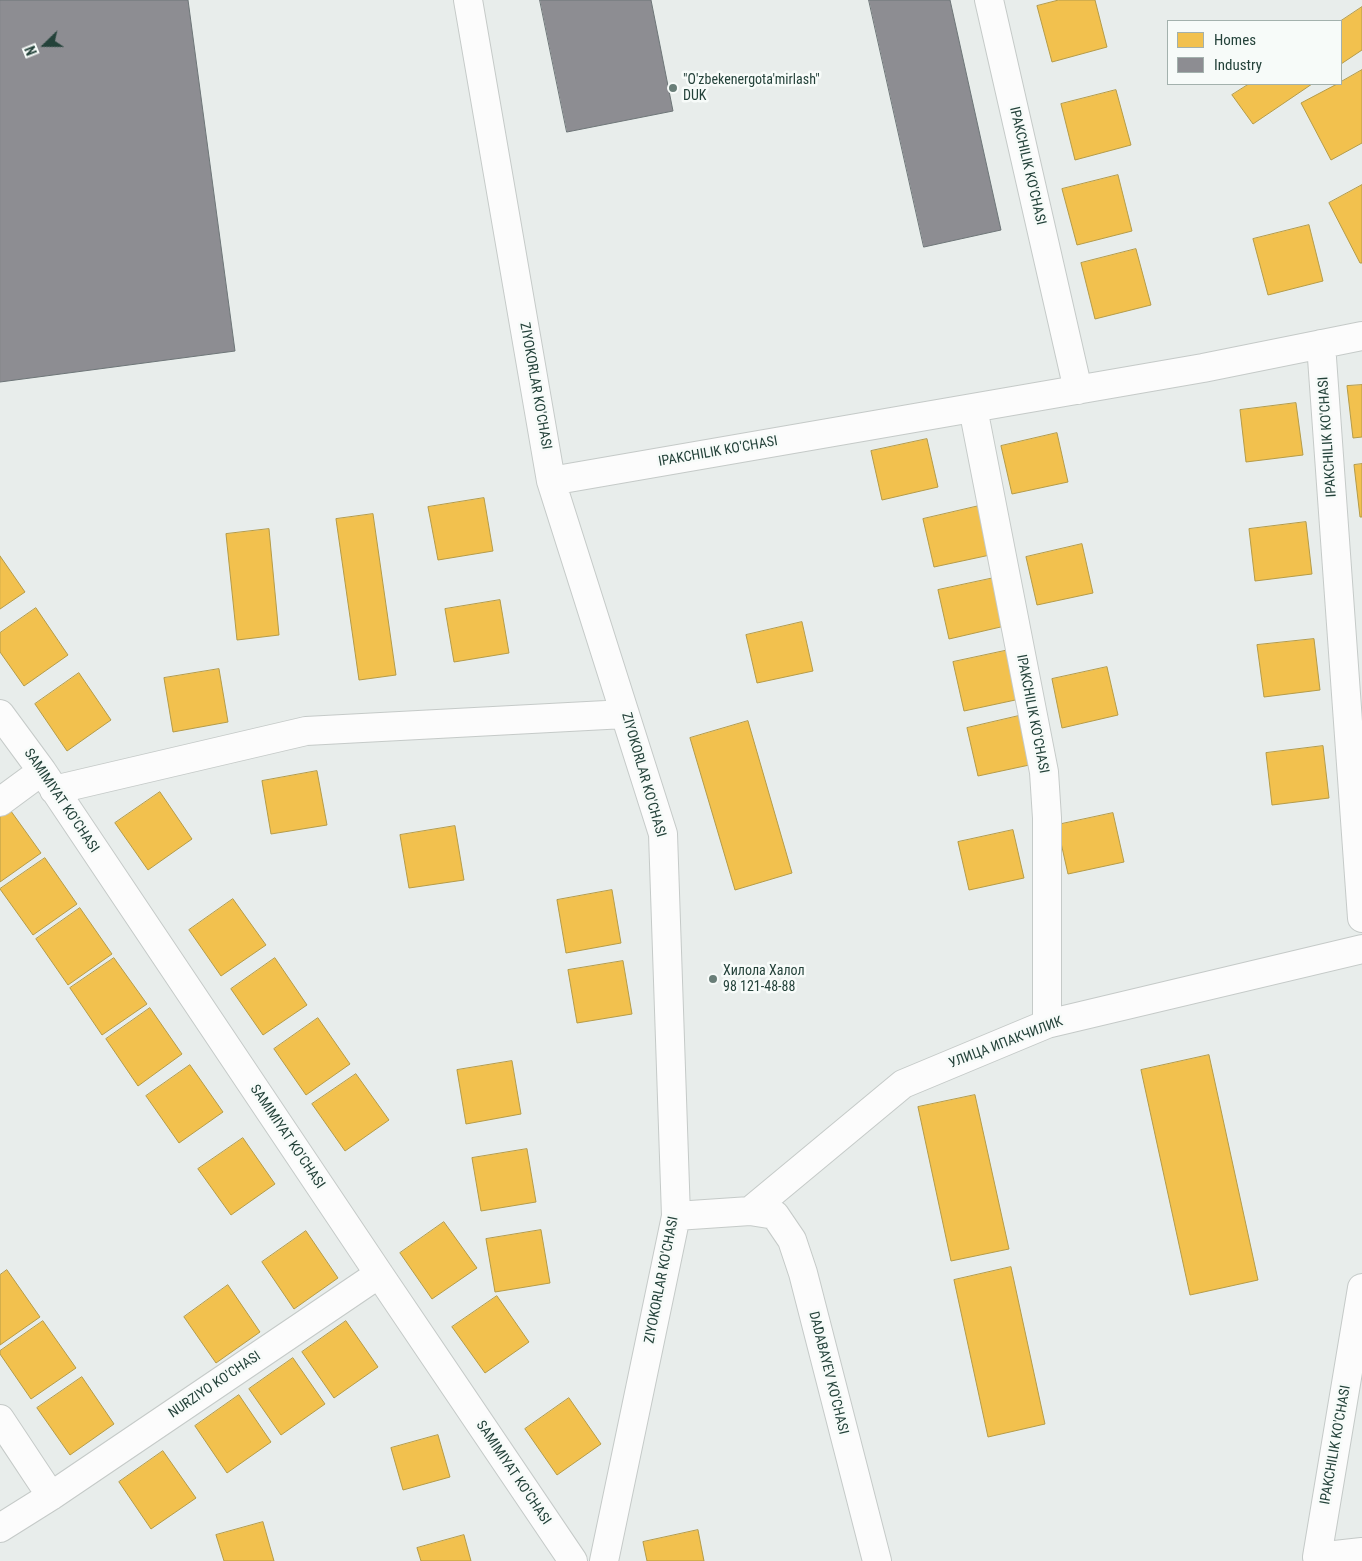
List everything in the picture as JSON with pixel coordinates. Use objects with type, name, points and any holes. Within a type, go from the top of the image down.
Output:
[{"type":"street","name":"ZIYOKORLAR KO'CHASI","points":[[468,0],[551,481],[663,834],[676,1216],[604,1561]]},
{"type":"street","name":"IPAKCHILIK KO'CHASI","points":[[989,0],[1078,390]]},
{"type":"street","name":"IPAKCHILIK KO'CHASI","points":[[551,481],[1203,368],[1362,336]]},
{"type":"street","name":"IPAKCHILIK KO'CHASI","points":[[1321,344],[1362,918]]},
{"type":"street","name":"IPAKCHILIK KO'CHASI","points":[[973,408],[1044,772],[1048,818],[1047,1024]]},
{"type":"street","name":"SAMIMIYAT KO'CHASI","points":[[0,714],[48,781],[573,1561]]},
{"type":"street","points":[[0,802],[48,781],[306,731],[625,714]]},
{"type":"street","name":"УЛИЦА ИПАКЧИЛИК","points":[[750,1210],[903,1084],[1047,1024],[1362,949]]},
{"type":"street","name":"DADABAYEV KO'CHASI","points":[[676,1216],[750,1210],[775,1215],[792,1240],[803,1273],[877,1561]]},
{"type":"street","name":"NURZIYO KO'CHASI","points":[[0,1528],[51,1496],[379,1274]]},
{"type":"street","name":"IPAKCHILIK KO'CHASI","points":[[1362,1288],[1317,1557],[1362,1552]]},
{"type":"street","points":[[0,1419],[51,1496]]},
{"type":"building: Homes","points":[[1059,0],[1095,0],[1107,47],[1052,62],[1037,6]]},
{"type":"building: Homes","points":[[1362,7],[1362,50],[1342,63],[1342,20]]},
{"type":"building: Homes","points":[[1362,70],[1362,143],[1331,160],[1301,103],[1335,85],[1342,85],[1342,81]]},
{"type":"building: Homes","points":[[1247,85],[1311,85],[1253,124],[1232,95]]},
{"type":"building: Homes","points":[[1116,90],[1131,145],[1075,160],[1061,104]]},
{"type":"building: Homes","points":[[1118,175],[1132,231],[1077,245],[1062,189]]},
{"type":"building: Homes","points":[[1362,185],[1362,263],[1360,263],[1329,203]]},
{"type":"building: Homes","points":[[1309,225],[1323,281],[1268,295],[1253,239]]},
{"type":"building: Homes","points":[[1136,249],[1151,305],[1095,319],[1081,263]]},
{"type":"building: Homes","points":[[1362,385],[1362,437],[1353,438],[1347,386]]},
{"type":"building: Homes","points":[[1296,403],[1303,455],[1246,462],[1240,410]]},
{"type":"building: Homes","points":[[1057,433],[1068,482],[1012,494],[1001,446]]},
{"type":"building: Homes","points":[[927,439],[938,487],[882,500],[871,451]]},
{"type":"building: Homes","points":[[1362,464],[1362,517],[1360,517],[1354,465]]},
{"type":"building: Homes","points":[[484,498],[493,551],[438,560],[428,507]]},
{"type":"building: Homes","points":[[979,506],[990,555],[934,567],[923,519]]},
{"type":"building: Homes","points":[[373,514],[396,675],[359,680],[336,519]]},
{"type":"building: Homes","points":[[1306,522],[1312,574],[1255,581],[1249,529]]},
{"type":"building: Homes","points":[[269,529],[279,635],[237,640],[226,534]]},
{"type":"building: Homes","points":[[1082,544],[1093,593],[1037,605],[1026,557]]},
{"type":"building: Homes","points":[[0,556],[25,592],[0,609]]},
{"type":"building: Homes","points":[[994,578],[1005,626],[949,639],[938,590]]},
{"type":"building: Homes","points":[[500,600],[509,653],[454,662],[445,609]]},
{"type":"building: Homes","points":[[36,608],[68,655],[24,686],[0,652],[0,633]]},
{"type":"building: Homes","points":[[802,622],[813,671],[757,683],[746,635]]},
{"type":"building: Homes","points":[[1314,639],[1320,690],[1264,697],[1257,645]]},
{"type":"building: Homes","points":[[1009,650],[1020,699],[964,711],[953,662]]},
{"type":"building: Homes","points":[[1107,667],[1118,715],[1062,728],[1052,679]]},
{"type":"building: Homes","points":[[219,669],[228,722],[173,732],[164,678]]},
{"type":"building: Homes","points":[[79,673],[111,720],[67,751],[35,704]]},
{"type":"building: Homes","points":[[1023,715],[1034,764],[978,776],[967,728]]},
{"type":"building: Homes","points":[[748,721],[792,873],[735,890],[690,738]]},
{"type":"building: Homes","points":[[1323,746],[1329,798],[1272,805],[1266,753]]},
{"type":"building: Homes","points":[[317,771],[327,825],[271,834],[262,781]]},
{"type":"building: Homes","points":[[160,792],[192,839],[148,870],[115,823]]},
{"type":"building: Homes","points":[[8,807],[41,853],[0,882],[0,813]]},
{"type":"building: Homes","points":[[1113,813],[1124,862],[1068,874],[1057,825]]},
{"type":"building: Homes","points":[[455,826],[464,880],[409,888],[400,835]]},
{"type":"building: Homes","points":[[1013,830],[1024,878],[969,890],[958,842]]},
{"type":"building: Homes","points":[[45,858],[77,904],[33,935],[0,889]]},
{"type":"building: Homes","points":[[612,890],[621,943],[566,953],[557,900]]},
{"type":"building: Homes","points":[[233,899],[266,945],[221,976],[189,930]]},
{"type":"building: Homes","points":[[80,908],[112,954],[68,985],[36,939]]},
{"type":"building: Homes","points":[[114,958],[147,1004],[102,1035],[70,988]]},
{"type":"building: Homes","points":[[275,958],[307,1005],[263,1035],[231,989]]},
{"type":"building: Homes","points":[[623,961],[632,1014],[577,1023],[568,970]]},
{"type":"building: Homes","points":[[150,1008],[182,1054],[138,1086],[106,1039]]},
{"type":"building: Homes","points":[[318,1018],[350,1064],[306,1095],[274,1049]]},
{"type":"building: Homes","points":[[1209,1055],[1258,1280],[1190,1295],[1141,1070]]},
{"type":"building: Homes","points":[[512,1061],[521,1114],[466,1124],[457,1070]]},
{"type":"building: Homes","points":[[190,1065],[223,1112],[179,1143],[146,1096]]},
{"type":"building: Homes","points":[[356,1074],[389,1120],[345,1151],[312,1104]]},
{"type":"building: Homes","points":[[975,1095],[1009,1249],[951,1261],[918,1107]]},
{"type":"building: Homes","points":[[243,1138],[275,1184],[231,1215],[198,1169]]},
{"type":"building: Homes","points":[[527,1149],[536,1202],[481,1211],[472,1158]]},
{"type":"building: Homes","points":[[444,1222],[477,1268],[432,1299],[400,1253]]},
{"type":"building: Homes","points":[[541,1230],[550,1283],[495,1292],[486,1239]]},
{"type":"building: Homes","points":[[306,1231],[338,1278],[294,1309],[262,1262]]},
{"type":"building: Homes","points":[[1011,1267],[1045,1424],[988,1437],[954,1280]]},
{"type":"building: Homes","points":[[7,1270],[40,1317],[0,1345],[0,1275]]},
{"type":"building: Homes","points":[[228,1285],[260,1332],[216,1363],[184,1317]]},
{"type":"building: Homes","points":[[497,1296],[529,1342],[485,1373],[452,1327]]},
{"type":"building: Homes","points":[[43,1321],[76,1368],[31,1399],[0,1354],[0,1351]]},
{"type":"building: Homes","points":[[346,1321],[378,1367],[334,1398],[302,1352]]},
{"type":"building: Homes","points":[[293,1358],[325,1404],[281,1435],[249,1389]]},
{"type":"building: Homes","points":[[82,1377],[114,1424],[70,1455],[37,1408]]},
{"type":"building: Homes","points":[[239,1395],[271,1442],[227,1473],[195,1426]]},
{"type":"building: Homes","points":[[569,1398],[601,1444],[557,1475],[525,1429]]},
{"type":"building: Homes","points":[[438,1435],[450,1477],[403,1490],[391,1448]]},
{"type":"building: Homes","points":[[163,1451],[196,1498],[151,1529],[119,1482]]},
{"type":"building: Homes","points":[[263,1522],[274,1561],[224,1561],[216,1535]]},
{"type":"building: Homes","points":[[698,1530],[704,1561],[647,1561],[643,1542]]},
{"type":"building: Homes","points":[[464,1535],[471,1561],[421,1561],[417,1548]]},
{"type":"building: Industry","points":[[0,0],[188,0],[235,351],[0,382]]},
{"type":"building: Industry","points":[[540,0],[651,0],[673,111],[567,132]]},
{"type":"building: Industry","points":[[869,0],[950,0],[1001,230],[924,247]]},
{"type":"place","name":"\"O'zbekenergota'mirlash\" DUK","points":[[673,88]]},
{"type":"place","name":"Хилола Халол 98 121-48-88","points":[[713,979]]}]
